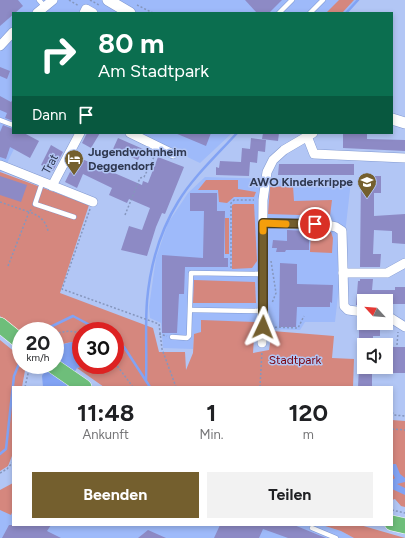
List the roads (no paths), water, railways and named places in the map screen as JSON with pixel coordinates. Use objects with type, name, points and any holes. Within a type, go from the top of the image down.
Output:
[{"type":"highway","points":[[0,325],[12,334]]},
{"type":"highway","points":[[64,374],[78,384]]},
{"type":"highway","points":[[393,523],[405,526]]},
{"type":"street","points":[[38,12],[42,3],[53,0]]},
{"type":"street","points":[[108,0],[133,9]]},
{"type":"street","points":[[0,46],[12,33]]},
{"type":"street","points":[[393,119],[405,123]]},
{"type":"street","name":"Trat","points":[[52,186],[79,134]]},
{"type":"street","points":[[132,134],[173,154]]},
{"type":"street","points":[[262,343],[264,311],[263,200],[267,172],[273,160],[284,150],[310,135],[314,154],[405,158]]},
{"type":"street","name":"Trat","points":[[0,165],[93,202]]},
{"type":"street","points":[[263,223],[327,225],[336,227],[342,231],[344,306],[348,310],[357,311]]},
{"type":"street","points":[[342,273],[387,273],[405,263]]},
{"type":"street","points":[[393,319],[405,327]]},
{"type":"lane","points":[[280,12],[292,0]]},
{"type":"lane","points":[[311,12],[323,0]]},
{"type":"lane","points":[[0,120],[12,125]]},
{"type":"lane","points":[[42,183],[35,204],[74,217]]},
{"type":"lane","points":[[172,337],[187,338],[189,336],[191,274],[264,274]]},
{"type":"lane","points":[[190,310],[264,311]]},
{"type":"lane","points":[[312,528],[336,538]]},
{"type":"waterway","points":[[347,12],[358,0]]},
{"type":"waterway","points":[[146,380],[146,321],[148,288],[153,262],[161,237],[172,213],[184,193],[198,175],[236,134]]},
{"type":"waterway","points":[[61,322],[73,316],[84,322]]},
{"type":"waterway","points":[[124,347],[149,386]]},
{"type":"waterway","points":[[13,386],[15,374]]},
{"type":"waterway","points":[[0,454],[6,449],[12,394]]},
{"type":"place","name":"Jugendwohnheim Deggendorf","points":[[74,176]]},
{"type":"place","name":"AWO Kinderkrippe","points":[[367,199]]},
{"type":"park label","name":"Stadtpark","points":[[295,360]]}]
